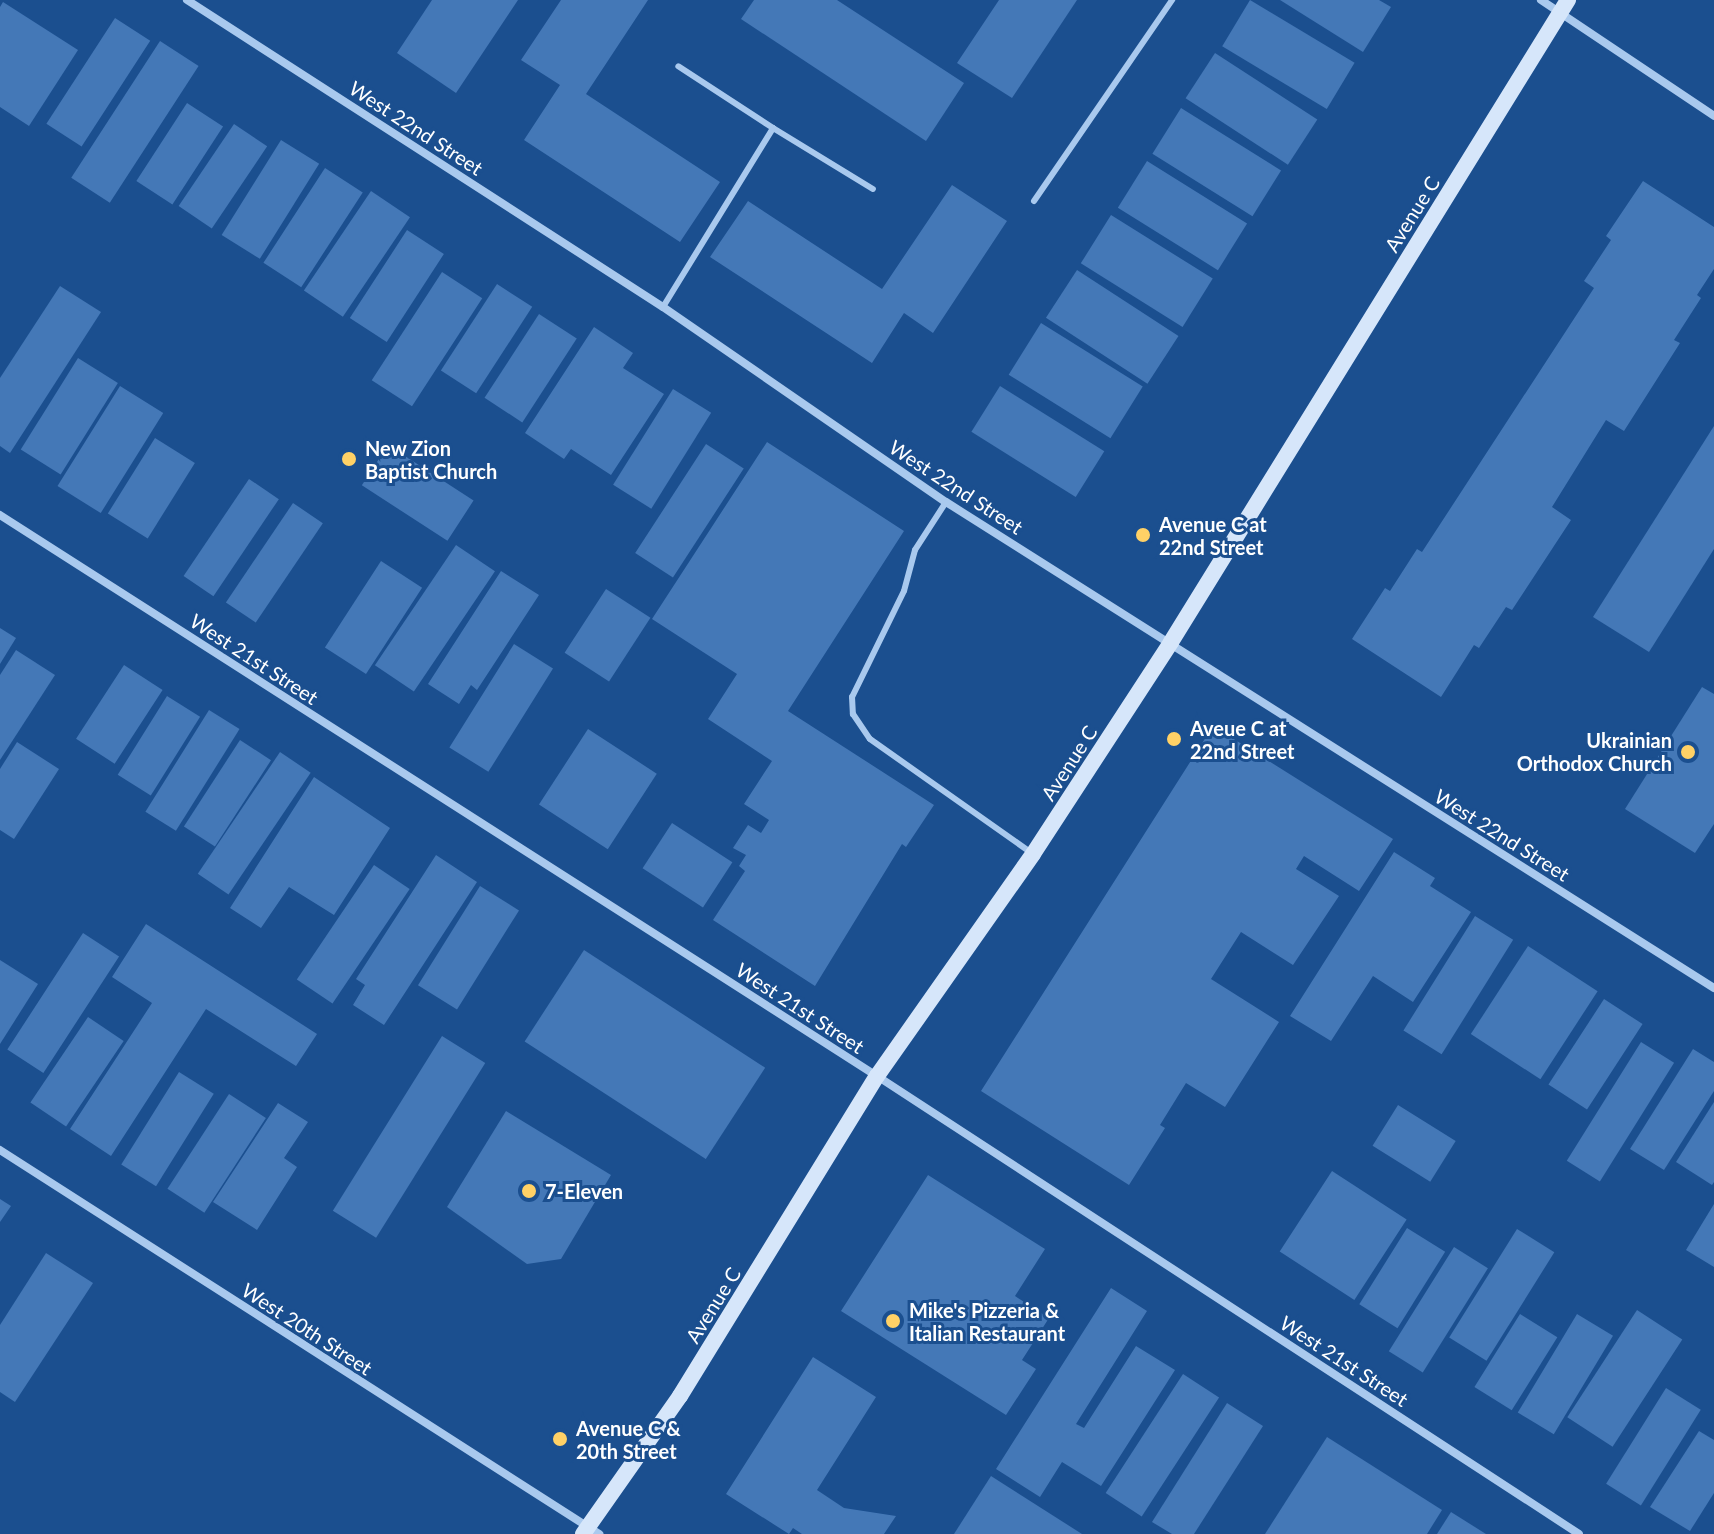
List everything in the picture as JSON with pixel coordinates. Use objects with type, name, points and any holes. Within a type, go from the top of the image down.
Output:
[{"type":"main road","name":"Avenue C","points":[[590,1532],[680,1396],[877,1076],[1033,854],[1171,642],[1564,6]]},
{"type":"street","name":"West 22nd Street","points":[[187,0],[663,307],[946,502],[1714,988]]},
{"type":"street","points":[[1541,0],[1564,6],[1714,116]]},
{"type":"street","name":"West 21st Street","points":[[0,515],[877,1076],[1579,1534]]},
{"type":"street","name":"West 20th Street","points":[[0,1150],[590,1532]]},
{"type":"lane","points":[[1034,201],[1172,0]]},
{"type":"lane","points":[[678,66],[873,189]]},
{"type":"lane","points":[[663,307],[773,128]]},
{"type":"lane","points":[[946,502],[915,550],[904,591],[852,697],[853,714],[870,739],[1033,854]]},
{"type":"building","points":[[432,0],[518,0],[456,93],[397,53]]},
{"type":"building","points":[[561,0],[648,0],[586,94],[720,182],[680,242],[524,140],[560,85],[521,60]]},
{"type":"building","points":[[754,0],[837,0],[964,83],[926,141],[741,19]]},
{"type":"building","points":[[999,0],[1077,0],[1012,98],[957,63]]},
{"type":"building","points":[[1250,0],[1355,63],[1327,109],[1222,46]]},
{"type":"building","points":[[1280,0],[1379,0],[1391,7],[1363,52]]},
{"type":"building","points":[[3,2],[78,50],[29,126],[0,107],[0,7]]},
{"type":"building","points":[[115,18],[150,41],[82,147],[46,124]]},
{"type":"building","points":[[160,41],[199,66],[110,203],[71,178]]},
{"type":"building","points":[[1215,53],[1317,119],[1288,165],[1186,98]]},
{"type":"building","points":[[187,103],[223,126],[172,204],[136,181]]},
{"type":"building","points":[[1181,108],[1281,171],[1252,216],[1152,154]]},
{"type":"building","points":[[234,124],[267,146],[212,228],[179,206]]},
{"type":"building","points":[[281,140],[319,164],[260,259],[222,235]]},
{"type":"building","points":[[1147,161],[1247,224],[1218,270],[1118,208]]},
{"type":"building","points":[[325,168],[363,193],[301,287],[263,263]]},
{"type":"building","points":[[1643,181],[1714,227],[1714,269],[1697,295],[1701,298],[1674,340],[1680,343],[1624,431],[1606,420],[1552,507],[1571,520],[1512,610],[1506,607],[1479,648],[1474,645],[1441,697],[1352,639],[1385,588],[1390,591],[1417,549],[1422,552],[1594,288],[1584,281],[1611,240],[1606,236]]},
{"type":"building","points":[[952,185],[1007,221],[933,333],[904,313],[872,363],[710,257],[748,201],[882,289]]},
{"type":"building","points":[[371,191],[410,217],[343,317],[304,290]]},
{"type":"building","points":[[1111,215],[1213,279],[1183,327],[1081,263]]},
{"type":"building","points":[[407,230],[444,254],[387,342],[350,318]]},
{"type":"building","points":[[1077,270],[1178,336],[1147,384],[1046,318]]},
{"type":"building","points":[[442,272],[482,298],[412,406],[372,380]]},
{"type":"building","points":[[497,284],[532,307],[476,393],[441,370]]},
{"type":"building","points":[[60,286],[101,312],[10,453],[0,446],[0,378]]},
{"type":"building","points":[[539,314],[577,339],[522,422],[485,398]]},
{"type":"building","points":[[1041,323],[1143,387],[1110,438],[1009,375]]},
{"type":"building","points":[[594,327],[633,353],[623,368],[664,394],[611,475],[571,449],[564,459],[525,433]]},
{"type":"building","points":[[78,358],[118,383],[61,474],[21,450]]},
{"type":"building","points":[[120,386],[163,413],[101,513],[57,486]]},
{"type":"building","points":[[1000,386],[1104,451],[1076,497],[971,432]]},
{"type":"building","points":[[673,389],[711,413],[651,509],[613,485]]},
{"type":"building","points":[[1714,426],[1714,549],[1649,652],[1593,617]]},
{"type":"building","points":[[155,438],[195,463],[148,538],[108,513]]},
{"type":"building","points":[[767,442],[904,531],[788,711],[934,805],[906,847],[902,844],[815,986],[713,920],[745,871],[739,866],[746,855],[733,848],[748,825],[761,833],[769,820],[744,804],[772,761],[708,719],[737,674],[652,619]]},
{"type":"building","points":[[706,444],[744,469],[673,578],[635,553]]},
{"type":"building","points":[[388,445],[474,501],[447,541],[362,485]]},
{"type":"building","points":[[249,479],[279,499],[213,596],[184,576]]},
{"type":"building","points":[[293,503],[323,523],[256,623],[226,602]]},
{"type":"building","points":[[456,545],[495,571],[414,691],[375,665]]},
{"type":"building","points":[[381,561],[422,588],[366,674],[325,647]]},
{"type":"building","points":[[501,571],[539,595],[477,690],[471,685],[459,704],[428,684]]},
{"type":"building","points":[[606,589],[650,618],[609,682],[565,653]]},
{"type":"building","points":[[0,628],[16,638],[0,664]]},
{"type":"building","points":[[514,644],[553,668],[488,772],[449,747]]},
{"type":"building","points":[[16,650],[55,675],[0,760],[0,675]]},
{"type":"building","points":[[124,665],[163,690],[115,764],[76,739]]},
{"type":"building","name":"Ukrainian Orthodox Church","points":[[1702,687],[1714,694],[1714,824],[1695,853],[1625,809]]},
{"type":"building","points":[[167,696],[200,717],[151,796],[118,775]]},
{"type":"building","points":[[209,710],[240,729],[176,831],[145,812]]},
{"type":"building","points":[[1213,726],[1393,839],[1359,891],[1304,856],[1296,869],[1339,896],[1293,965],[1241,932],[1211,979],[1279,1022],[1225,1107],[1186,1083],[1160,1125],[1165,1128],[1129,1185],[981,1091]]},
{"type":"building","points":[[588,729],[657,774],[608,849],[539,804]]},
{"type":"building","points":[[240,740],[271,760],[215,847],[184,826]]},
{"type":"building","points":[[17,742],[59,769],[14,839],[0,830],[0,769]]},
{"type":"building","points":[[280,752],[311,773],[228,895],[198,874]]},
{"type":"building","points":[[314,777],[390,828],[334,915],[289,887],[261,928],[230,908]]},
{"type":"building","points":[[672,823],[732,862],[703,908],[643,868]]},
{"type":"building","points":[[1394,852],[1435,878],[1430,886],[1471,912],[1413,1002],[1373,976],[1331,1041],[1290,1016]]},
{"type":"building","points":[[436,855],[477,882],[384,1025],[353,1005],[365,985],[356,979]]},
{"type":"building","points":[[374,865],[410,889],[332,1003],[297,979]]},
{"type":"building","points":[[480,886],[519,910],[457,1010],[418,985]]},
{"type":"building","points":[[1475,916],[1513,940],[1442,1054],[1403,1030]]},
{"type":"building","points":[[146,924],[317,1034],[296,1066],[206,1009],[111,1156],[70,1129],[152,1003],[112,977]]},
{"type":"building","points":[[83,933],[119,956],[43,1073],[7,1050]]},
{"type":"building","points":[[1528,946],[1598,991],[1540,1079],[1471,1034]]},
{"type":"building","points":[[584,950],[765,1068],[706,1159],[525,1041]]},
{"type":"building","points":[[0,960],[38,984],[0,1044]]},
{"type":"building","points":[[1604,999],[1643,1024],[1587,1110],[1548,1085]]},
{"type":"building","points":[[88,1017],[124,1041],[66,1126],[30,1102]]},
{"type":"building","points":[[442,1036],[485,1063],[376,1238],[333,1211]]},
{"type":"building","points":[[1641,1042],[1674,1063],[1600,1181],[1567,1161]]},
{"type":"building","points":[[1693,1049],[1714,1062],[1714,1091],[1664,1170],[1630,1149]]},
{"type":"building","points":[[179,1072],[214,1094],[156,1186],[121,1164]]},
{"type":"building","points":[[229,1094],[266,1118],[204,1213],[167,1189]]},
{"type":"building","points":[[1714,1102],[1714,1182],[1712,1185],[1676,1162]]},
{"type":"building","points":[[278,1103],[308,1122],[284,1158],[297,1167],[257,1230],[213,1202]]},
{"type":"building","points":[[1398,1105],[1456,1141],[1430,1182],[1373,1146]]},
{"type":"building","name":"7-Eleven","points":[[506,1111],[611,1175],[561,1259],[527,1264],[447,1207]]},
{"type":"building","points":[[1332,1171],[1407,1219],[1354,1300],[1280,1252]]},
{"type":"building","points":[[928,1175],[1045,1249],[1015,1296],[1049,1318],[1022,1360],[1036,1369],[1006,1415],[841,1311]]},
{"type":"building","points":[[0,1199],[11,1206],[0,1222]]},
{"type":"building","points":[[1714,1204],[1714,1267],[1686,1250]]},
{"type":"building","points":[[1407,1228],[1445,1252],[1397,1328],[1359,1304]]},
{"type":"building","points":[[1517,1229],[1554,1252],[1486,1361],[1449,1338]]},
{"type":"building","points":[[1454,1247],[1488,1268],[1423,1373],[1389,1351]]},
{"type":"building","points":[[46,1253],[93,1283],[15,1402],[0,1392],[0,1325]]},
{"type":"building","points":[[1111,1288],[1147,1311],[1076,1424],[1084,1428],[1136,1346],[1175,1370],[1101,1486],[1062,1462],[1040,1497],[996,1469]]},
{"type":"building","points":[[1637,1310],[1682,1339],[1613,1447],[1567,1417]]},
{"type":"building","points":[[1520,1314],[1557,1337],[1512,1410],[1474,1387]]},
{"type":"building","points":[[1577,1314],[1613,1336],[1554,1434],[1518,1413]]},
{"type":"building","points":[[813,1357],[876,1397],[817,1490],[844,1508],[896,1516],[884,1534],[802,1534],[793,1528],[789,1534],[726,1494]]},
{"type":"building","points":[[1183,1374],[1219,1397],[1142,1517],[1106,1493]]},
{"type":"building","points":[[1666,1388],[1701,1410],[1641,1506],[1606,1484]]},
{"type":"building","points":[[1227,1403],[1263,1426],[1194,1534],[1172,1534],[1152,1522]]},
{"type":"building","points":[[1699,1431],[1714,1440],[1714,1493],[1690,1531],[1650,1507]]},
{"type":"building","points":[[1327,1437],[1442,1510],[1427,1534],[1265,1534]]},
{"type":"building","points":[[991,1476],[1082,1534],[954,1534]]},
{"type":"building","points":[[1451,1512],[1486,1534],[1437,1534]]},
{"type":"place","name":"New Zion Baptist Church","points":[[349,459]]},
{"type":"place","name":"Avenue C at 22nd Street","points":[[1143,535]]},
{"type":"place","name":"Aveue C at 22nd Street","points":[[1174,739]]},
{"type":"place","name":"Ukrainian Orthodox Church","points":[[1688,752]]},
{"type":"place","name":"7-Eleven","points":[[529,1191]]},
{"type":"place","name":"Mike's Pizzeria & Italian Restaurant","points":[[893,1321]]},
{"type":"place","name":"Avenue C & 20th Street","points":[[560,1439]]}]
